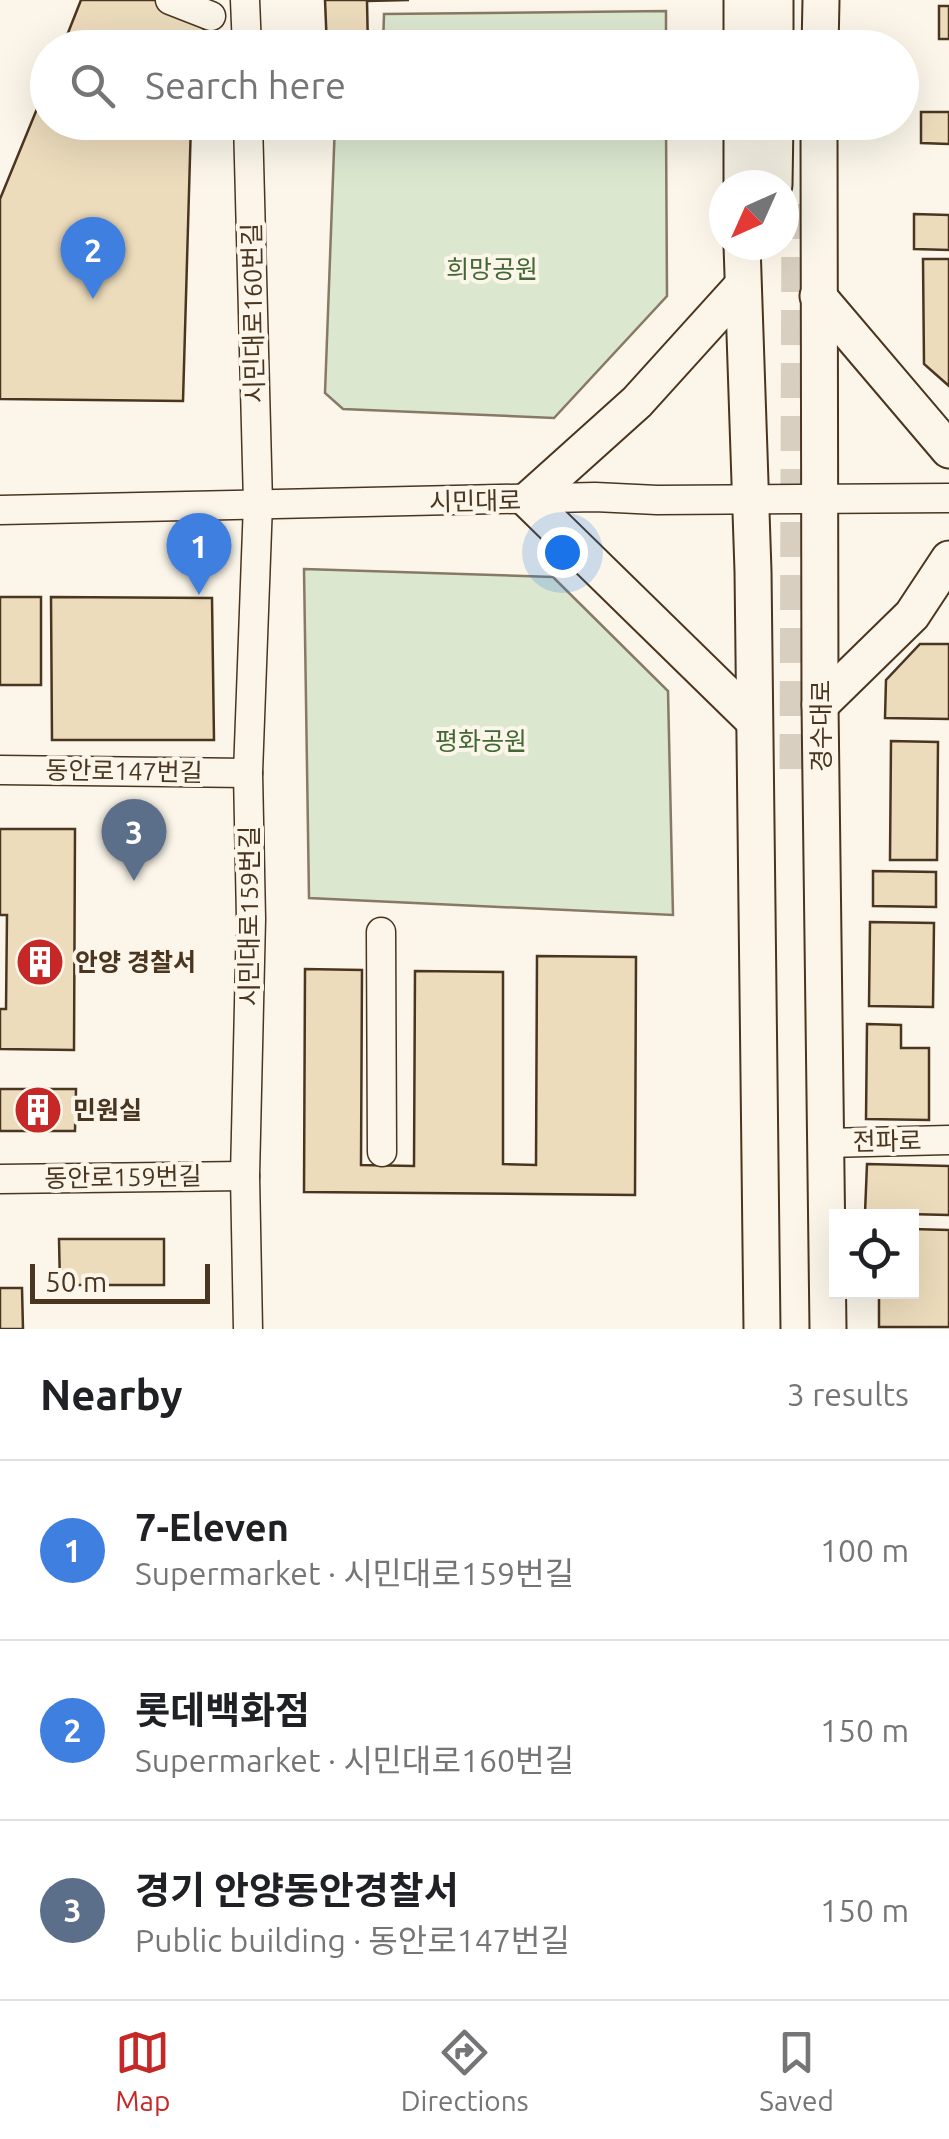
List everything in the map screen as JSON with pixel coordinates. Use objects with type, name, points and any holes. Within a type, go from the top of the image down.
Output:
[{"type":"main road","points":[[742,0],[742,30]]},
{"type":"main road","points":[[775,0],[775,30]]},
{"type":"main road","points":[[802,0],[802,30]]},
{"type":"main road","points":[[820,30],[821,0]]},
{"type":"main road","points":[[742,140],[742,170]]},
{"type":"main road","points":[[778,140],[783,170]]},
{"type":"main road","points":[[791,170],[797,140]]},
{"type":"main road","name":"경수대로","points":[[820,140],[820,705],[828,1329]]},
{"type":"main road","points":[[742,260],[750,500],[762,1329]]},
{"type":"main road","points":[[742,286],[637,402],[528,500],[754,721]]},
{"type":"main road","points":[[818,296],[949,450]]},
{"type":"main road","points":[[820,705],[912,615],[949,559]]},
{"type":"main road","name":"경수대로","points":[[782,1329],[786,770],[808,1329]]},
{"type":"street","points":[[170,0],[211,16]]},
{"type":"street","points":[[246,0],[246,30]]},
{"type":"street","name":"시민대로160번길","points":[[248,140],[258,504]]},
{"type":"street","name":"시민대로","points":[[0,510],[596,496],[750,500],[949,498]]},
{"type":"street","name":"시민대로159번길","points":[[248,1329],[248,773],[258,504]]},
{"type":"street","name":"동안로147번길","points":[[0,770],[248,773]]},
{"type":"street","points":[[381,932],[382,1152]]},
{"type":"street","name":"전파로","points":[[826,1142],[949,1140]]},
{"type":"street","name":"동안로159번길","points":[[0,1179],[245,1176]]},
{"type":"green space","points":[[666,11],[666,30],[384,30],[384,14]]},
{"type":"green space","name":"희망공원","points":[[334,140],[666,140],[667,296],[554,418],[343,409],[325,393]]},
{"type":"green space","name":"평화공원","points":[[304,569],[553,577],[668,691],[673,915],[309,898]]},
{"type":"building","points":[[81,0],[160,0],[208,18],[204,30],[69,30]]},
{"type":"building","points":[[325,0],[409,0],[367,1],[368,30],[326,30]]},
{"type":"building","points":[[939,6],[949,6],[949,39],[939,39]]},
{"type":"building","points":[[921,112],[949,112],[949,144],[921,143]]},
{"type":"building","points":[[30,126],[30,140],[190,140],[183,401],[0,399],[0,199]]},
{"type":"building","points":[[914,214],[949,215],[949,250],[914,249]]},
{"type":"building","points":[[923,259],[949,259],[949,386],[924,364]]},
{"type":"building","points":[[0,597],[41,597],[41,685],[0,685]]},
{"type":"building","points":[[51,597],[212,598],[214,740],[52,740]]},
{"type":"building","points":[[920,644],[949,644],[949,719],[885,718],[886,680]]},
{"type":"building","points":[[891,741],[938,742],[937,860],[890,860]]},
{"type":"building","name":"안양 경찰서","points":[[0,829],[75,829],[74,1050],[0,1049],[0,1009],[6,1009],[7,915],[0,915]]},
{"type":"building","points":[[873,871],[936,872],[936,907],[873,906]]},
{"type":"building","points":[[870,922],[934,923],[933,1007],[869,1006]]},
{"type":"building","points":[[537,956],[636,957],[635,1195],[304,1192],[305,969],[362,970],[361,1165],[414,1166],[415,971],[503,972],[503,1164],[536,1165]]},
{"type":"building","points":[[867,1024],[901,1025],[901,1048],[929,1048],[929,1120],[866,1119]]},
{"type":"building","name":"민원실","points":[[0,1089],[76,1089],[75,1131],[0,1131]]},
{"type":"building","points":[[867,1164],[949,1166],[949,1215],[919,1214],[919,1209],[865,1209]]},
{"type":"building","points":[[919,1229],[949,1230],[949,1327],[879,1327],[879,1299],[919,1299]]},
{"type":"building","points":[[59,1239],[164,1239],[164,1285],[60,1285]]},
{"type":"building","points":[[0,1288],[22,1288],[23,1329],[0,1329]]},
{"type":"tunnel","points":[[797,769],[799,260]]},
{"type":"place","name":"롯데백화점","points":[[93,299]]},
{"type":"place","name":"7-Eleven","points":[[199,595]]},
{"type":"place","name":"경기 안양동안경찰서","points":[[134,881]]},
{"type":"place","name":"안양 경찰서","points":[[40,962]]},
{"type":"place","name":"민원실","points":[[38,1110]]}]
